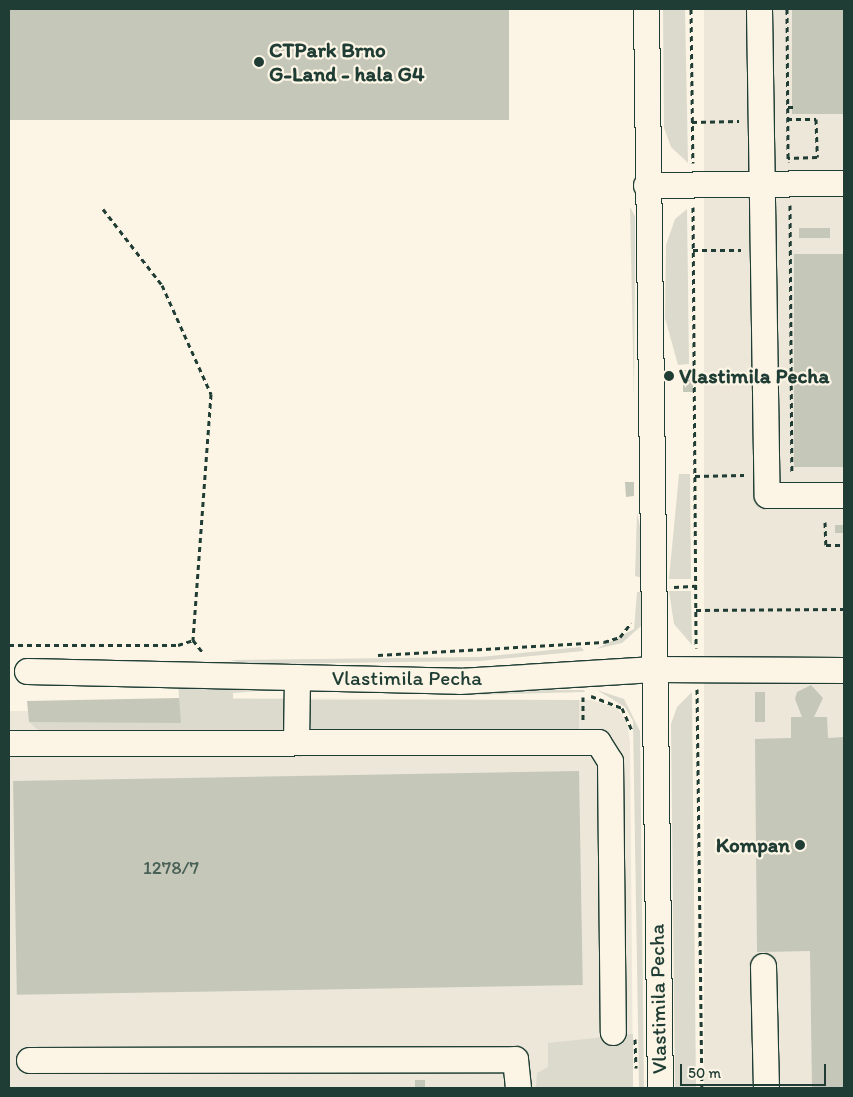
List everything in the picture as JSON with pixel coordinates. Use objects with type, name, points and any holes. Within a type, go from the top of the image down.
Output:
[{"type":"street","name":"Vlastimila Pecha","points":[[646,9],[646,185],[660,1088]]},
{"type":"street","points":[[759,9],[760,184],[767,495],[844,496]]},
{"type":"street","points":[[646,185],[844,183]]},
{"type":"street","name":"Vlastimila Pecha","points":[[27,671],[459,681],[654,669]]},
{"type":"street","points":[[654,669],[697,671],[844,670]]},
{"type":"street","points":[[296,677],[296,742]]},
{"type":"street","points":[[9,744],[592,740],[604,747],[610,761],[613,1032]]},
{"type":"street","points":[[763,966],[766,1088]]},
{"type":"street","points":[[29,1060],[515,1059],[518,1088]]},
{"type":"path","points":[[691,9],[702,1088]]},
{"type":"path","points":[[787,9],[788,163]]},
{"type":"path","points":[[788,107],[793,107]]},
{"type":"path","points":[[800,114],[800,119]]},
{"type":"path","points":[[788,119],[816,119],[817,157],[788,158]]},
{"type":"path","points":[[692,122],[750,120]]},
{"type":"path","points":[[790,206],[792,474]]},
{"type":"path","points":[[103,208],[162,285],[211,394],[193,640],[220,676]]},
{"type":"path","points":[[693,250],[752,250]]},
{"type":"path","points":[[792,462],[797,462]]},
{"type":"path","points":[[695,476],[754,475]]},
{"type":"path","points":[[825,522],[826,545],[844,545]]},
{"type":"path","points":[[670,587],[696,586]]},
{"type":"path","points":[[696,610],[844,609]]},
{"type":"path","points":[[370,655],[457,654],[604,642],[628,631],[631,613]]},
{"type":"path","points":[[9,645],[178,645],[193,640]]},
{"type":"shaded area","points":[[663,9],[685,9],[688,163],[671,147],[664,128]]},
{"type":"shaded area","points":[[704,9],[844,9],[844,1088],[704,1088]]},
{"type":"shaded area","points":[[630,207],[635,216],[634,401]]},
{"type":"shaded area","points":[[687,209],[689,364],[678,365],[665,318],[666,245],[675,219]]},
{"type":"shaded area","points":[[679,474],[690,474],[691,579],[669,579]]},
{"type":"shaded area","points":[[637,512],[644,547],[649,580],[635,576]]},
{"type":"shaded area","points":[[669,591],[691,591],[692,645],[674,624]]},
{"type":"shaded area","points":[[637,592],[649,592],[641,626],[622,643],[596,649],[634,629]]},
{"type":"shaded area","points":[[581,647],[584,651],[480,661],[246,664],[230,660],[480,657]]},
{"type":"shaded area","points":[[178,680],[283,689],[233,693],[233,699],[288,699],[287,724],[283,733],[45,736],[29,722],[179,698]]},
{"type":"shaded area","points":[[311,690],[584,690],[585,692],[466,695]]},
{"type":"shaded area","points":[[597,690],[624,699],[640,731],[644,1088],[639,1088],[633,721],[625,707]]},
{"type":"shaded area","points":[[692,692],[696,1088],[675,1088],[671,724],[677,707]]},
{"type":"shaded area","points":[[222,698],[591,700],[617,708],[627,722],[630,742],[633,1088],[9,1088],[9,711],[222,711]]},
{"type":"shaded area","points":[[307,700],[579,700],[579,730],[307,730]]},
{"type":"shaded area","points":[[633,1034],[633,1088],[536,1088],[537,1073],[548,1067],[548,1043]]},
{"type":"building","name":"CTPark Brno G-Land - hala G4","points":[[9,9],[509,9],[509,120],[9,120]]},
{"type":"building","points":[[792,9],[844,9],[844,114],[792,114]]},
{"type":"building","points":[[799,228],[830,228],[830,238],[799,238]]},
{"type":"building","points":[[794,254],[844,254],[844,467],[794,467]]},
{"type":"building","points":[[683,370],[693,370],[693,392],[683,392]]},
{"type":"building","points":[[625,482],[634,482],[634,496],[626,497]]},
{"type":"building","points":[[835,525],[844,525],[844,533],[835,533]]},
{"type":"building","name":"Kompan","points":[[811,685],[823,698],[814,717],[827,717],[828,738],[844,737],[844,1088],[812,1088],[810,951],[757,952],[755,739],[791,738],[791,717],[802,717],[795,699],[797,692]]},
{"type":"building","points":[[755,692],[765,692],[765,722],[755,722]]},
{"type":"building","points":[[179,698],[181,723],[29,722],[27,701]]},
{"type":"building","points":[[579,771],[583,985],[17,995],[13,781]]},
{"type":"building","points":[[415,1080],[425,1080],[425,1088],[415,1088]]},
{"type":"place","name":"CTPark Brno G-Land - hala G4","points":[[259,62]]},
{"type":"place","name":"Vlastimila Pecha","points":[[669,376]]},
{"type":"place","name":"Kompan","points":[[800,845]]}]
